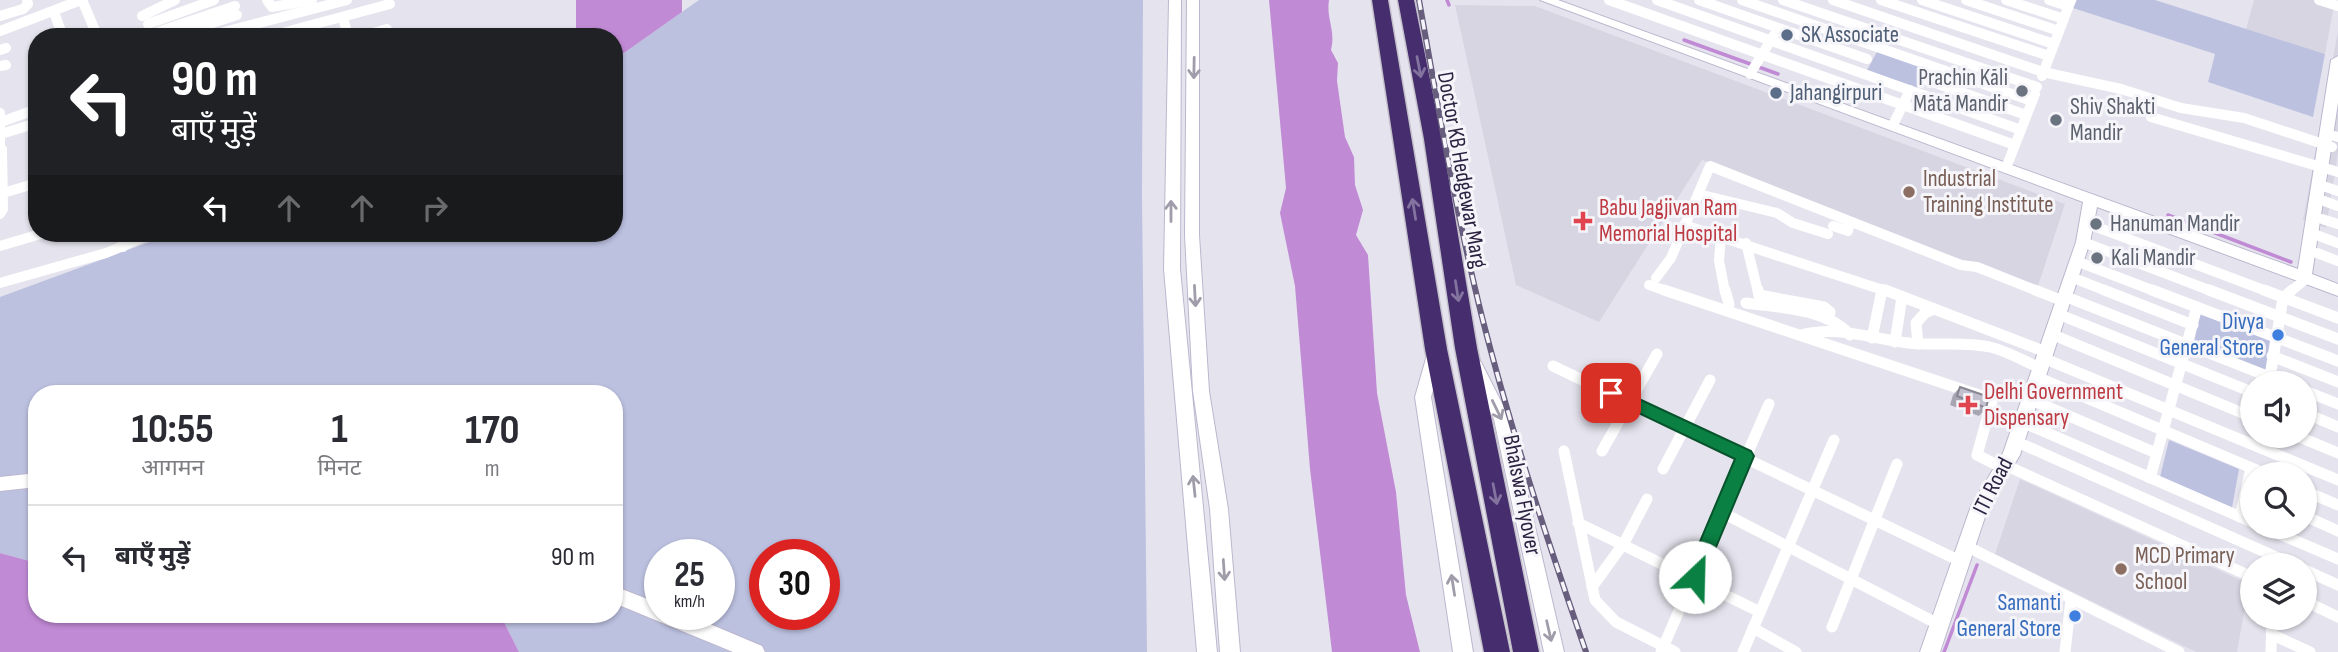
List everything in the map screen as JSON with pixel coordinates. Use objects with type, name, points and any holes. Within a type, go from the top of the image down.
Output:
[{"type":"highway","points":[[1380,0],[1436,349],[1497,652]]},
{"type":"highway","name":"Doctor KB Hedgewar Marg","points":[[1406,0],[1433,139],[1466,348]]},
{"type":"highway","name":"Bhalswa Flyover","points":[[1466,348],[1526,652]]},
{"type":"street","points":[[0,16],[27,7],[27,0]]},
{"type":"street","points":[[0,31],[54,12],[68,2],[81,0],[94,28]]},
{"type":"street","points":[[175,0],[145,20],[214,0]]},
{"type":"street","points":[[267,0],[272,7],[312,0]]},
{"type":"street","points":[[253,28],[347,0]]},
{"type":"street","points":[[1175,0],[1172,269],[1207,652]]},
{"type":"street","points":[[1193,0],[1192,235],[1201,391],[1221,530],[1230,652]]},
{"type":"street","points":[[1546,0],[2338,290]]},
{"type":"street","points":[[1609,0],[2015,145]]},
{"type":"street","points":[[1657,0],[2021,130]]},
{"type":"street","points":[[1676,24],[1697,0],[1867,59]]},
{"type":"street","points":[[1742,0],[1765,4],[1787,15],[2032,101]]},
{"type":"street","points":[[1783,0],[2038,87]]},
{"type":"street","points":[[1833,0],[2043,72],[2122,89],[2181,108],[2335,136]]},
{"type":"street","points":[[1881,0],[1898,3],[2049,56]]},
{"type":"street","points":[[1922,0],[2054,44]]},
{"type":"street","points":[[1960,13],[1966,0],[2059,31]]},
{"type":"street","points":[[2006,0],[2064,19]]},
{"type":"street","points":[[2006,168],[2070,3],[2049,0]]},
{"type":"street","points":[[2319,0],[2338,6]]},
{"type":"street","points":[[1750,74],[1795,2]]},
{"type":"street","points":[[1860,73],[1898,3]]},
{"type":"street","points":[[301,28],[390,4]]},
{"type":"street","points":[[1663,19],[1672,6]]},
{"type":"street","points":[[235,7],[239,28]]},
{"type":"street","points":[[170,28],[235,7]]},
{"type":"street","points":[[190,28],[235,7]]},
{"type":"street","points":[[1810,23],[1816,11]]},
{"type":"street","points":[[54,12],[60,28]]},
{"type":"street","points":[[343,17],[346,28]]},
{"type":"street","points":[[1784,62],[1793,49]]},
{"type":"street","points":[[1838,64],[1846,52]]},
{"type":"street","points":[[2308,279],[2335,136],[2338,61]]},
{"type":"street","points":[[1920,94],[1934,67]]},
{"type":"street","points":[[1927,80],[2026,115]]},
{"type":"street","points":[[1893,125],[1910,90]]},
{"type":"street","points":[[1,122],[28,112]]},
{"type":"street","points":[[0,114],[3,193],[3,209],[0,214]]},
{"type":"street","points":[[2151,117],[2330,169]]},
{"type":"street","points":[[0,131],[28,125]]},
{"type":"street","points":[[2240,387],[2183,364],[2012,281],[1977,267],[1961,265],[1710,166],[1671,258],[1652,281],[1991,399],[1976,455],[2240,573]]},
{"type":"street","points":[[2271,371],[2283,298],[2308,279],[2316,253],[2315,235],[2332,196],[2330,169]]},
{"type":"street","points":[[3,193],[28,186]]},
{"type":"street","points":[[1698,194],[1777,213],[1793,223],[1831,230],[1848,231],[1850,222]]},
{"type":"street","name":"ITI Road","points":[[1930,652],[1980,506],[2004,466],[2022,422],[2083,242],[2091,199]]},
{"type":"street","points":[[2322,219],[2338,224]]},
{"type":"street","points":[[2086,223],[2338,318]]},
{"type":"street","points":[[1684,225],[1746,243],[1934,309],[2162,430],[2240,463]]},
{"type":"street","points":[[2315,235],[2338,243]]},
{"type":"street","points":[[1721,236],[1718,254],[1722,282],[1729,304]]},
{"type":"street","points":[[0,246],[28,238]]},
{"type":"street","points":[[122,242],[123,247]]},
{"type":"street","points":[[0,283],[134,242]]},
{"type":"street","points":[[2083,242],[2338,339]]},
{"type":"street","points":[[1746,243],[1760,300]]},
{"type":"street","points":[[2316,253],[2338,261]]},
{"type":"street","points":[[2073,269],[2197,307],[2338,361]]},
{"type":"street","points":[[2073,269],[2193,325]]},
{"type":"street","points":[[1872,338],[1882,289]]},
{"type":"street","points":[[1895,342],[1902,297]]},
{"type":"street","points":[[1746,303],[1760,300],[1828,319],[1843,325],[1850,335]]},
{"type":"street","points":[[2062,304],[2188,345],[2255,371]]},
{"type":"street","points":[[2150,478],[2197,307]]},
{"type":"street","points":[[1918,344],[1916,324],[1925,313],[1934,309]]},
{"type":"street","points":[[1801,335],[1816,331],[1895,342],[1990,348],[2170,409],[2338,480]]},
{"type":"street","points":[[2051,334],[2240,413]]},
{"type":"street","points":[[1466,348],[1502,419],[1553,652]]},
{"type":"street","points":[[1436,349],[1423,397],[1463,652]]},
{"type":"street","points":[[1602,452],[1657,354]]},
{"type":"street","points":[[2272,356],[2338,382]]},
{"type":"street","points":[[1553,366],[1874,519],[2071,600],[2179,652]]},
{"type":"street","points":[[1663,469],[1710,380]]},
{"type":"street","points":[[2317,396],[2338,404]]},
{"type":"street","points":[[2029,399],[2156,453]]},
{"type":"street","points":[[1564,451],[1595,600],[1616,622],[1667,650],[1745,456],[1769,404]]},
{"type":"street","points":[[2317,418],[2338,427]]},
{"type":"street","points":[[2022,422],[2240,516]]},
{"type":"street","points":[[1742,652],[1834,440]]},
{"type":"street","points":[[2015,441],[2267,553]]},
{"type":"street","points":[[2317,444],[2338,453]]},
{"type":"street","points":[[1832,627],[1897,464]]},
{"type":"street","points":[[0,484],[28,481]]},
{"type":"street","points":[[2317,496],[2338,505]]},
{"type":"street","points":[[1592,587],[1625,543],[1647,499]]},
{"type":"street","points":[[1723,513],[1938,624]]},
{"type":"street","points":[[2317,521],[2338,530]]},
{"type":"street","points":[[1578,523],[1625,543],[1760,611]]},
{"type":"street","points":[[1198,532],[1221,530]]},
{"type":"street","points":[[2291,539],[2338,559]]},
{"type":"street","points":[[2317,575],[2338,585]]},
{"type":"street","points":[[623,598],[644,606]]},
{"type":"street","points":[[2066,652],[2065,634],[2071,600]]},
{"type":"street","points":[[2317,607],[2338,617]]},
{"type":"street","points":[[1753,628],[1796,652]]},
{"type":"street","points":[[703,630],[755,652]]},
{"type":"street","points":[[2270,652],[2273,630]]},
{"type":"street","points":[[2273,635],[2310,652]]},
{"type":"shaded area","points":[[576,0],[682,0],[682,12],[623,54],[623,28],[576,28]]},
{"type":"shaded area","points":[[699,0],[1143,0],[1142,194],[1147,652],[519,652],[504,623],[623,623],[623,385],[28,385],[28,561],[0,553],[0,297],[150,242],[623,242],[623,54]]},
{"type":"shaded area","points":[[1269,0],[1329,0],[1331,50],[1338,63],[1337,81],[1345,137],[1354,157],[1355,185],[1363,210],[1356,235],[1368,255],[1377,393],[1396,492],[1406,595],[1420,652],[1332,652],[1310,469],[1295,286],[1280,213],[1286,188]]},
{"type":"shaded area","points":[[2077,0],[2155,0],[2325,54],[2313,117],[2208,82],[2215,54],[2073,8]]},
{"type":"shaded area","points":[[2254,0],[2316,0],[2334,5],[2325,54],[2246,29]]},
{"type":"shaded area","name":"Babu Jagjivan Ram Memorial Hospital","points":[[1455,5],[1535,6],[2065,204],[2037,289],[1702,160],[1599,322],[1516,285]]},
{"type":"shaded area","points":[[2338,31],[2338,153],[2326,228],[2303,220]]},
{"type":"shaded area","points":[[1878,50],[1927,67],[1916,90],[1866,72]]},
{"type":"shaded area","points":[[2200,312],[2270,339],[2265,371],[2194,344]]},
{"type":"shaded area","points":[[2169,440],[2239,469],[2232,508],[2160,477]]},
{"type":"shaded area","name":"MCD Primary School","points":[[2020,479],[2240,580],[2241,630],[2237,652],[2196,652],[1995,554]]},
{"type":"shaded area","points":[[0,553],[28,561],[28,623],[504,623],[519,652],[0,652]]},
{"type":"building","points":[[1960,387],[1989,397],[1986,408],[1957,396]]},
{"type":"waterway","points":[[1447,0],[1449,5]]},
{"type":"waterway","points":[[1684,40],[1778,74]]},
{"type":"waterway","points":[[2168,215],[2291,262]]},
{"type":"waterway","points":[[1944,652],[1977,565]]},
{"type":"railway","points":[[1419,0],[1440,119],[1482,317],[1531,486],[1586,652]]},
{"type":"place","name":"SK Associate","points":[[1787,35]]},
{"type":"place","name":"Prachin Kāli Mātā Mandir","points":[[2022,91]]},
{"type":"place","name":"Jahangirpuri","points":[[1776,93]]},
{"type":"place","name":"Shiv Shakti Mandir","points":[[2056,120]]},
{"type":"place","name":"Industrial Training Institute","points":[[1909,192]]},
{"type":"place","name":"Babu Jagjivan Ram Memorial Hospital","points":[[1583,221]]},
{"type":"place","name":"Hanuman Mandir","points":[[2096,224]]},
{"type":"place","name":"Kali Mandir","points":[[2097,258]]},
{"type":"place","name":"Divya General Store","points":[[2278,335]]},
{"type":"place","name":"Delhi Government Dispensary","points":[[1968,405]]},
{"type":"place","name":"MCD Primary School","points":[[2121,569]]},
{"type":"place","name":"Samanti General Store","points":[[2075,616]]},
{"type":"route","points":[[1611,393],[1745,456],[1695,577]]}]
